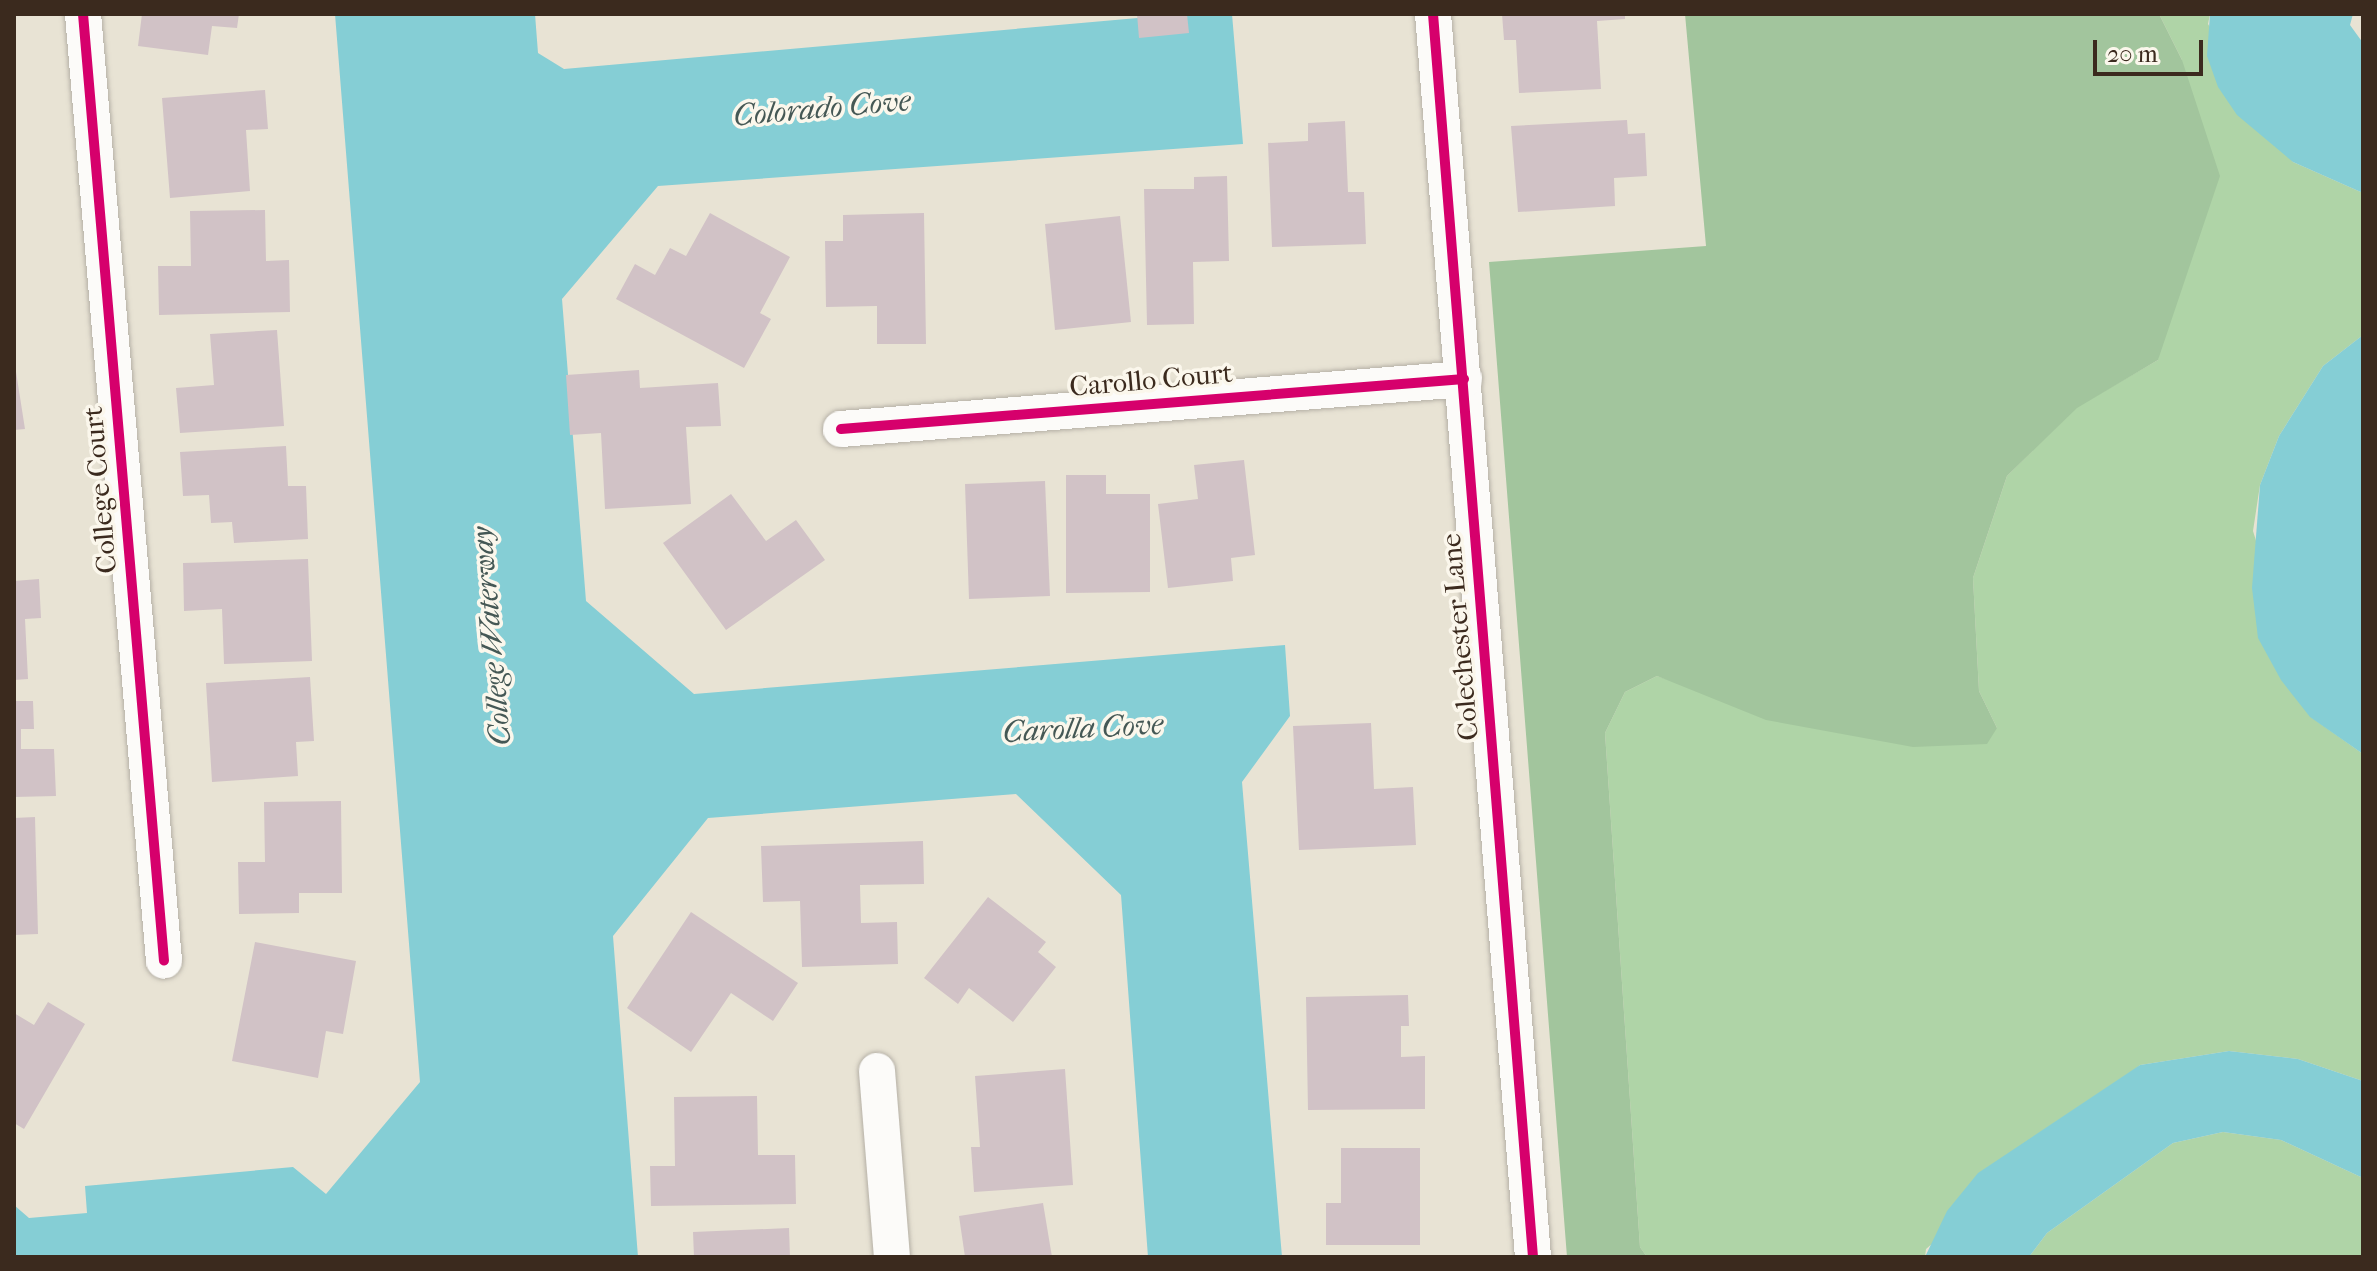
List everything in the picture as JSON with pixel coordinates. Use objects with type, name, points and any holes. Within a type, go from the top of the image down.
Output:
[{"type":"street","name":"College Court","points":[[83,14],[164,961]]},
{"type":"street","name":"Colechester Lane","points":[[1433,14],[1533,1257]]},
{"type":"street","name":"Carollo Court","points":[[841,429],[1464,379]]},
{"type":"street","points":[[877,1071],[892,1257]]},
{"type":"green space","points":[[1685,14],[2159,14],[2182,60],[2220,176],[2158,360],[2077,408],[2007,476],[1973,578],[1979,691],[1997,728],[1987,744],[1913,747],[1766,720],[1657,676],[1625,692],[1605,733],[1640,1247],[1647,1257],[1567,1257],[1489,262],[1706,246]]},
{"type":"green space","points":[[2159,14],[2210,14],[2208,24],[2293,162],[2363,193],[2363,335],[2323,366],[2279,436],[2260,485],[2253,531],[2311,717],[2363,754],[2363,1081],[2298,1059],[2229,1051],[2140,1065],[1926,1249],[1925,1257],[1647,1257],[1640,1247],[1605,733],[1625,692],[1657,676],[1693,688],[1997,728],[1979,691],[1973,578],[2007,476],[2077,407],[2158,360],[2182,60]]},
{"type":"green space","points":[[2223,1132],[2281,1140],[2363,1178],[2363,1257],[2029,1257],[2047,1233],[2173,1143]]},
{"type":"water","points":[[335,14],[535,14],[538,53],[564,69],[1183,14],[1232,14],[1243,144],[658,186],[562,299],[586,601],[694,694],[1285,645],[1290,716],[1242,782],[1282,1257],[1148,1257],[1121,895],[1016,794],[708,818],[613,936],[638,1257],[14,1257],[14,1205],[29,1218],[87,1213],[85,1186],[293,1167],[326,1194],[420,1082]]},
{"type":"water","points":[[2210,14],[2353,14],[2350,25],[2363,43],[2363,193],[2293,162],[2237,115],[2218,87],[2207,56]]},
{"type":"water","points":[[2363,335],[2363,754],[2310,717],[2281,680],[2258,638],[2252,588],[2260,485],[2279,436],[2323,366]]},
{"type":"water","points":[[2229,1051],[2298,1059],[2363,1081],[2363,1178],[2281,1140],[2223,1132],[2173,1143],[2047,1233],[2029,1257],[1925,1257],[1947,1211],[1978,1173],[2140,1065]]},
{"type":"building","points":[[142,14],[239,14],[237,28],[212,26],[208,55],[138,46]]},
{"type":"building","points":[[1137,14],[1187,14],[1189,33],[1139,38]]},
{"type":"building","points":[[1502,14],[1625,14],[1625,19],[1597,21],[1601,89],[1519,93],[1516,40],[1504,40]]},
{"type":"building","points":[[265,90],[268,129],[246,130],[250,191],[170,198],[162,98]]},
{"type":"building","points":[[1627,120],[1628,134],[1645,133],[1647,176],[1614,178],[1615,206],[1518,212],[1511,126]]},
{"type":"building","points":[[1345,121],[1348,192],[1364,192],[1366,244],[1272,247],[1268,143],[1308,141],[1308,123]]},
{"type":"building","points":[[1227,176],[1229,261],[1193,262],[1194,324],[1147,325],[1144,189],[1194,189],[1194,177]]},
{"type":"building","points":[[265,210],[266,261],[289,260],[290,312],[159,315],[158,266],[191,266],[190,211]]},
{"type":"building","points":[[710,213],[790,257],[760,313],[771,319],[744,368],[616,299],[635,264],[655,275],[670,248],[686,256]]},
{"type":"building","points":[[924,213],[926,344],[877,344],[877,306],[826,307],[825,241],[843,241],[843,215]]},
{"type":"building","points":[[1120,216],[1131,322],[1055,330],[1045,224]]},
{"type":"building","points":[[277,330],[284,426],[180,433],[176,388],[214,385],[210,334]]},
{"type":"building","points":[[14,359],[25,429],[14,430]]},
{"type":"building","points":[[639,370],[640,388],[718,383],[721,426],[686,427],[691,504],[605,509],[601,433],[570,435],[566,375]]},
{"type":"building","points":[[286,446],[288,486],[306,486],[308,539],[234,543],[232,522],[211,523],[209,495],[183,496],[180,452]]},
{"type":"building","points":[[1244,460],[1255,555],[1231,558],[1233,581],[1168,588],[1158,504],[1198,499],[1194,465]]},
{"type":"building","points":[[1066,475],[1106,475],[1106,494],[1150,494],[1150,592],[1066,593]]},
{"type":"building","points":[[1045,481],[1050,596],[969,599],[965,484]]},
{"type":"building","points":[[731,494],[766,541],[796,520],[825,560],[726,630],[663,543]]},
{"type":"building","points":[[308,559],[312,661],[224,664],[222,609],[184,611],[183,563]]},
{"type":"building","points":[[39,579],[41,618],[25,619],[28,679],[14,680],[14,581]]},
{"type":"building","points":[[310,677],[314,741],[296,742],[298,776],[212,782],[206,683]]},
{"type":"building","points":[[14,701],[33,701],[34,729],[21,729],[21,749],[54,749],[56,796],[14,797]]},
{"type":"building","points":[[1371,723],[1374,789],[1413,787],[1416,845],[1299,850],[1293,726]]},
{"type":"building","points":[[341,801],[342,893],[299,893],[299,913],[239,914],[238,862],[265,862],[264,802]]},
{"type":"building","points":[[35,817],[38,934],[14,935],[14,818]]},
{"type":"building","points":[[923,841],[924,884],[860,885],[861,923],[897,922],[898,964],[802,967],[800,901],[763,902],[761,846]]},
{"type":"building","points":[[988,897],[1046,942],[1038,952],[1056,967],[1013,1022],[969,988],[958,1004],[924,978]]},
{"type":"building","points":[[691,912],[798,983],[773,1021],[731,993],[691,1052],[627,1008]]},
{"type":"building","points":[[255,942],[356,961],[343,1034],[326,1031],[318,1078],[232,1061]]},
{"type":"building","points":[[1408,995],[1409,1026],[1401,1026],[1401,1057],[1425,1056],[1425,1109],[1308,1110],[1306,997]]},
{"type":"building","points":[[48,1002],[85,1024],[24,1129],[14,1123],[14,1013],[34,1025]]},
{"type":"building","points":[[1065,1069],[1073,1185],[974,1192],[971,1147],[980,1147],[975,1076]]},
{"type":"building","points":[[757,1096],[758,1155],[795,1155],[796,1204],[651,1206],[650,1166],[675,1166],[674,1097]]},
{"type":"building","points":[[1341,1148],[1420,1148],[1420,1245],[1326,1245],[1326,1203],[1341,1203]]},
{"type":"building","points":[[1043,1203],[1052,1257],[965,1257],[959,1216]]},
{"type":"building","points":[[789,1228],[790,1257],[694,1257],[693,1232]]},
{"type":"cycle path","points":[[83,14],[164,961]]},
{"type":"cycle path","points":[[1433,14],[1533,1257]]},
{"type":"cycle path","points":[[841,429],[1464,379]]},
{"type":"water label","name":"Colorado Cove","points":[[822,109]]},
{"type":"water label","name":"College Waterway","points":[[492,636]]},
{"type":"water label","name":"Carolla Cove","points":[[1083,729]]}]
